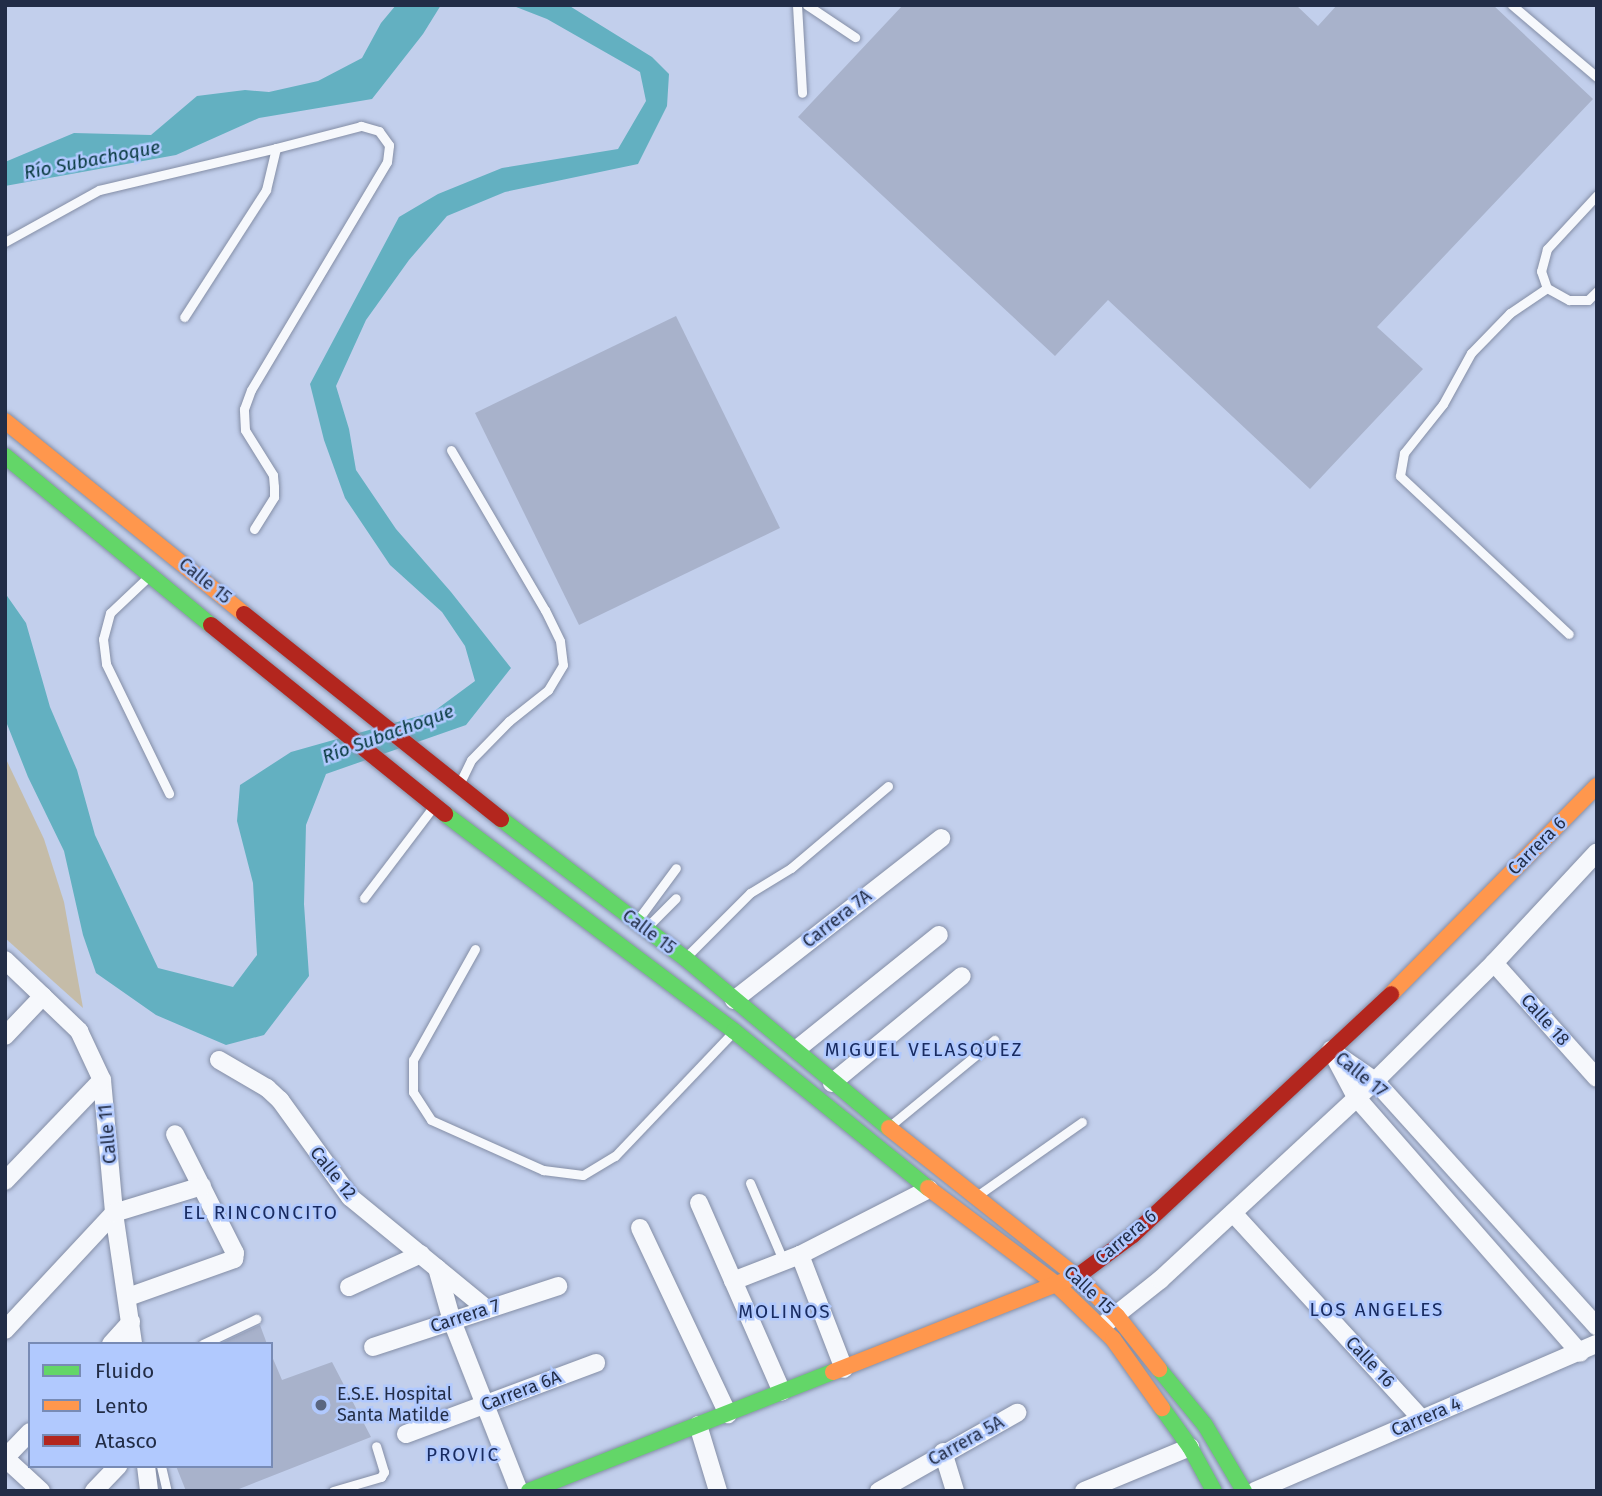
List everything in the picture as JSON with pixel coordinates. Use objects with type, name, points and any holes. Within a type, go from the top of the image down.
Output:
[{"type":"street","name":"Calle 15","points":[[5,421],[362,706],[458,787],[685,958],[797,1049],[832,1083],[1077,1277],[1117,1316],[1205,1425],[1244,1491]]},
{"type":"street","name":"Calle 15","points":[[5,456],[402,782],[734,1031],[929,1189],[1056,1285],[1113,1339],[1190,1447],[1214,1491]]},
{"type":"street","points":[[151,575],[173,555]]},
{"type":"street","points":[[434,807],[458,787]]},
{"type":"street","name":"Carrera 6","points":[[529,1491],[566,1484],[698,1426],[1077,1277],[1133,1235],[1374,1011],[1596,789]]},
{"type":"street","name":"Carrera 7A","points":[[734,1000],[941,838]]},
{"type":"street","points":[[1100,1327],[1117,1316],[1233,1213],[1375,1081],[1494,962],[1597,852]]},
{"type":"street","points":[[797,1049],[939,935]]},
{"type":"street","name":"Calle 11","points":[[5,960],[79,1031],[102,1080],[114,1213],[133,1342]]},
{"type":"street","name":"Calle 18","points":[[1494,962],[1597,1078]]},
{"type":"street","points":[[832,1083],[962,976]]},
{"type":"street","points":[[5,1036],[43,996]]},
{"type":"street","name":"Calle 17","points":[[1331,1050],[1375,1081],[1593,1343]]},
{"type":"street","name":"Calle 17","points":[[1331,1050],[1356,1097],[1593,1343]]},
{"type":"street","name":"Calle 12","points":[[219,1059],[280,1100],[350,1197],[487,1309]]},
{"type":"street","points":[[5,1181],[102,1080]]},
{"type":"street","points":[[128,1297],[234,1259],[235,1253],[175,1135]]},
{"type":"street","points":[[7,1325],[114,1213],[202,1186]]},
{"type":"street","points":[[733,1281],[792,1257],[929,1189]]},
{"type":"street","points":[[699,1203],[782,1392]]},
{"type":"street","name":"Calle 16","points":[[1233,1213],[1422,1418]]},
{"type":"street","points":[[640,1228],[728,1414]]},
{"type":"street","points":[[349,1287],[421,1254]]},
{"type":"street","points":[[792,1257],[844,1368]]},
{"type":"street","points":[[437,1268],[452,1321],[487,1404],[519,1491]]},
{"type":"street","name":"Carrera 7","points":[[373,1347],[558,1286]]},
{"type":"street","points":[[113,1342],[131,1322]]},
{"type":"street","name":"Carrera 4","points":[[1255,1491],[1593,1343]]},
{"type":"street","name":"Carrera 6A","points":[[406,1434],[596,1363]]},
{"type":"street","name":"Carrera 5A","points":[[879,1491],[943,1452],[1017,1413]]},
{"type":"street","points":[[698,1426],[718,1491]]},
{"type":"street","points":[[28,1434],[5,1458],[41,1491]]},
{"type":"street","points":[[1084,1491],[1190,1447]]},
{"type":"street","points":[[943,1452],[956,1491]]},
{"type":"street","points":[[94,1491],[116,1468]]},
{"type":"street","points":[[146,1468],[149,1491]]},
{"type":"lane","points":[[797,5],[802,93]]},
{"type":"lane","points":[[807,5],[855,37]]},
{"type":"lane","points":[[1513,5],[1597,76]]},
{"type":"lane","points":[[5,242],[99,190],[361,126],[379,131],[388,145],[387,162],[251,390],[244,409],[245,430],[273,475],[274,497],[254,529]]},
{"type":"lane","points":[[184,317],[266,190],[276,148]]},
{"type":"lane","points":[[1597,195],[1547,249],[1541,271],[1547,288],[1569,300],[1588,300],[1597,291]]},
{"type":"lane","points":[[1547,288],[1510,313],[1471,353],[1443,404],[1404,453],[1400,476],[1569,634]]},
{"type":"lane","points":[[450,450],[545,610],[560,640],[563,665],[548,690],[509,721],[471,760],[458,787]]},
{"type":"lane","points":[[151,575],[110,614],[103,639],[106,664],[169,793]]},
{"type":"lane","points":[[685,958],[750,894],[791,868],[888,786]]},
{"type":"lane","points":[[364,898],[434,807]]},
{"type":"lane","points":[[641,926],[676,869]]},
{"type":"lane","points":[[641,926],[676,898]]},
{"type":"lane","points":[[475,948],[413,1060],[413,1092],[431,1119],[543,1170],[583,1175],[615,1156],[751,1013]]},
{"type":"lane","points":[[889,1126],[994,1040]]},
{"type":"lane","points":[[977,1196],[1082,1122]]},
{"type":"lane","points":[[750,1183],[792,1257]]},
{"type":"lane","points":[[206,1342],[256,1319]]},
{"type":"lane","points":[[333,1491],[381,1477],[384,1472],[376,1446]]},
{"type":"lane","points":[[161,1468],[167,1491]]},
{"type":"shaded area","points":[[5,757],[44,839],[64,902],[83,1008],[5,938]]},
{"type":"water","name":"Río Subachoque","points":[[396,5],[441,5],[423,34],[372,99],[259,118],[176,155],[5,186],[5,162],[74,133],[151,135],[197,96],[245,90],[269,92],[318,81],[362,58],[381,23]]},
{"type":"water","name":"Río Subachoque","points":[[511,5],[568,5],[652,57],[669,74],[667,106],[638,164],[505,192],[447,216],[409,260],[366,320],[336,386],[349,429],[356,470],[396,529],[451,592],[511,668],[466,725],[326,774],[306,825],[304,904],[309,976],[264,1035],[226,1045],[156,1015],[96,973],[83,935],[64,851],[28,777],[5,719],[5,593],[26,623],[50,707],[77,770],[95,835],[158,968],[233,987],[257,955],[253,883],[237,821],[240,785],[291,752],[433,712],[475,681],[465,646],[442,612],[390,565],[345,498],[324,440],[310,384],[399,217],[438,194],[502,168],[618,149],[646,101],[640,72],[547,19]]},
{"type":"building","points":[[903,5],[1296,5],[1318,26],[1337,5],[1493,5],[1593,99],[1377,327],[1423,369],[1310,489],[1108,300],[1055,356],[798,117]]},
{"type":"building","points":[[676,316],[780,528],[579,625],[475,413]]},
{"type":"building","points":[[260,1325],[266,1342],[223,1342]]},
{"type":"building","points":[[273,1359],[282,1380],[332,1362],[371,1437],[234,1491],[186,1491],[177,1468],[273,1468]]},
{"type":"traffic: fast","points":[[5,456],[211,625]]},
{"type":"traffic: fast","points":[[445,814],[734,1031],[928,1188]]},
{"type":"traffic: fast","points":[[501,819],[685,958],[889,1128]]},
{"type":"traffic: fast","points":[[1159,1369],[1205,1425],[1244,1491]]},
{"type":"traffic: fast","points":[[529,1491],[833,1372]]},
{"type":"traffic: fast","points":[[1162,1408],[1190,1447],[1214,1491]]},
{"type":"traffic: slow","points":[[5,421],[244,614]]},
{"type":"traffic: slow","points":[[1391,994],[1597,786]]},
{"type":"traffic: slow","points":[[889,1128],[1077,1277],[1117,1316],[1159,1369]]},
{"type":"traffic: slow","points":[[928,1188],[1057,1285],[1113,1339],[1162,1408]]},
{"type":"traffic: slow","points":[[833,1372],[1079,1275]]},
{"type":"traffic: jam","points":[[244,614],[501,819]]},
{"type":"traffic: jam","points":[[211,625],[445,814]]},
{"type":"traffic: jam","points":[[1079,1275],[1133,1235],[1391,994]]},
{"type":"place","name":"E.S.E. Hospital Santa Matilde","points":[[321,1405]]},
{"type":"district","name":"MIGUEL VELASQUEZ","points":[[924,1050]]},
{"type":"district","name":"EL RINCONCITO","points":[[261,1213]]},
{"type":"district","name":"LOS ANGELES","points":[[1377,1310]]},
{"type":"district","name":"MOLINOS","points":[[785,1312]]},
{"type":"district","name":"PROVIC","points":[[463,1455]]}]
